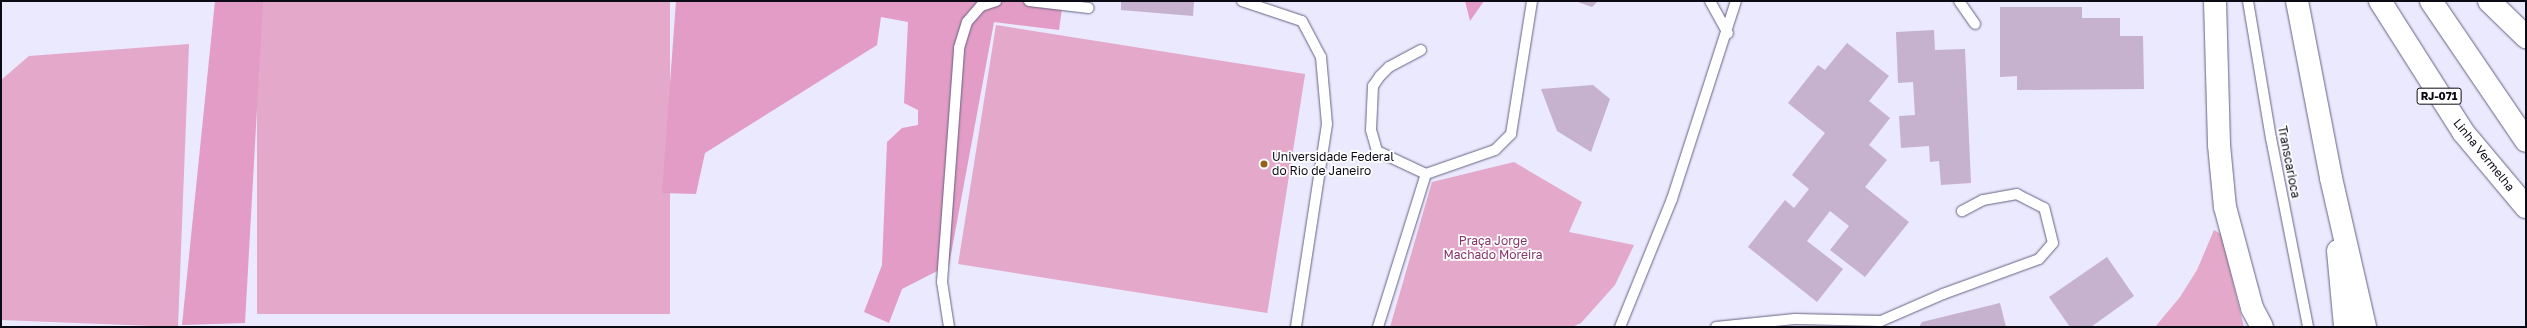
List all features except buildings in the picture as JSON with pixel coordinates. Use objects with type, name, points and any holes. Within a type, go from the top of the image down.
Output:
[{"type":"highway","points":[[2215,1],[2221,175],[2233,242],[2257,321]]},
{"type":"highway","points":[[2297,1],[2331,178],[2365,327]]},
{"type":"highway","name":"Linha Vermelha","points":[[2380,1],[2464,132],[2526,207]]},
{"type":"highway","points":[[2431,1],[2526,142]]},
{"type":"highway","points":[[2489,1],[2526,37]]},
{"type":"highway","points":[[2506,1],[2526,27]]},
{"type":"highway","points":[[2331,178],[2345,327]]},
{"type":"lane","points":[[949,327],[942,282],[959,48],[967,22],[981,6],[996,1]]},
{"type":"lane","points":[[1029,1],[1089,8]]},
{"type":"lane","points":[[1242,1],[1302,21],[1321,57],[1327,124],[1296,327]]},
{"type":"lane","points":[[1421,50],[1389,67],[1376,81],[1373,86],[1371,130],[1377,151],[1426,174],[1494,150],[1511,134],[1532,1]]},
{"type":"lane","points":[[1710,1],[1728,33]]},
{"type":"lane","points":[[1620,327],[1672,198],[1728,33],[1736,1]]},
{"type":"lane","points":[[1959,1],[1975,24]]},
{"type":"lane","name":"Transcarioca","points":[[2248,1],[2271,138],[2308,327]]},
{"type":"lane","points":[[1378,327],[1426,174]]},
{"type":"lane","points":[[1716,327],[1795,319],[1881,321],[1943,294],[2039,259],[2053,243],[2044,208],[2017,194],[1983,200],[1962,211]]},
{"type":"green space","points":[[257,1],[670,1],[670,314],[257,314]]},
{"type":"green space","points":[[996,25],[1305,74],[1267,313],[958,264]]},
{"type":"green space","points":[[189,44],[178,327],[1,320],[1,80],[29,56]]},
{"type":"green space","name":"Praça Jorge Machado Moreira","points":[[1514,162],[1582,202],[1569,232],[1634,245],[1615,285],[1581,323],[1572,327],[1390,327],[1432,182]]},
{"type":"green space","points":[[2214,230],[2221,234],[2244,327],[2155,327],[2180,297],[2197,270]]},
{"type":"shaded area","points":[[215,1],[263,1],[245,323],[182,325]]},
{"type":"shaded area","points":[[676,1],[1063,1],[1059,30],[994,22],[949,265],[902,289],[889,323],[864,312],[882,265],[887,142],[902,128],[918,125],[918,110],[904,103],[908,22],[881,17],[877,45],[705,153],[696,194],[662,193]]},
{"type":"shaded area","points":[[1465,1],[1484,1],[1470,21]]},
{"type":"place","name":"Universidade Federal do Rio de Janeiro","points":[[1264,164]]}]
